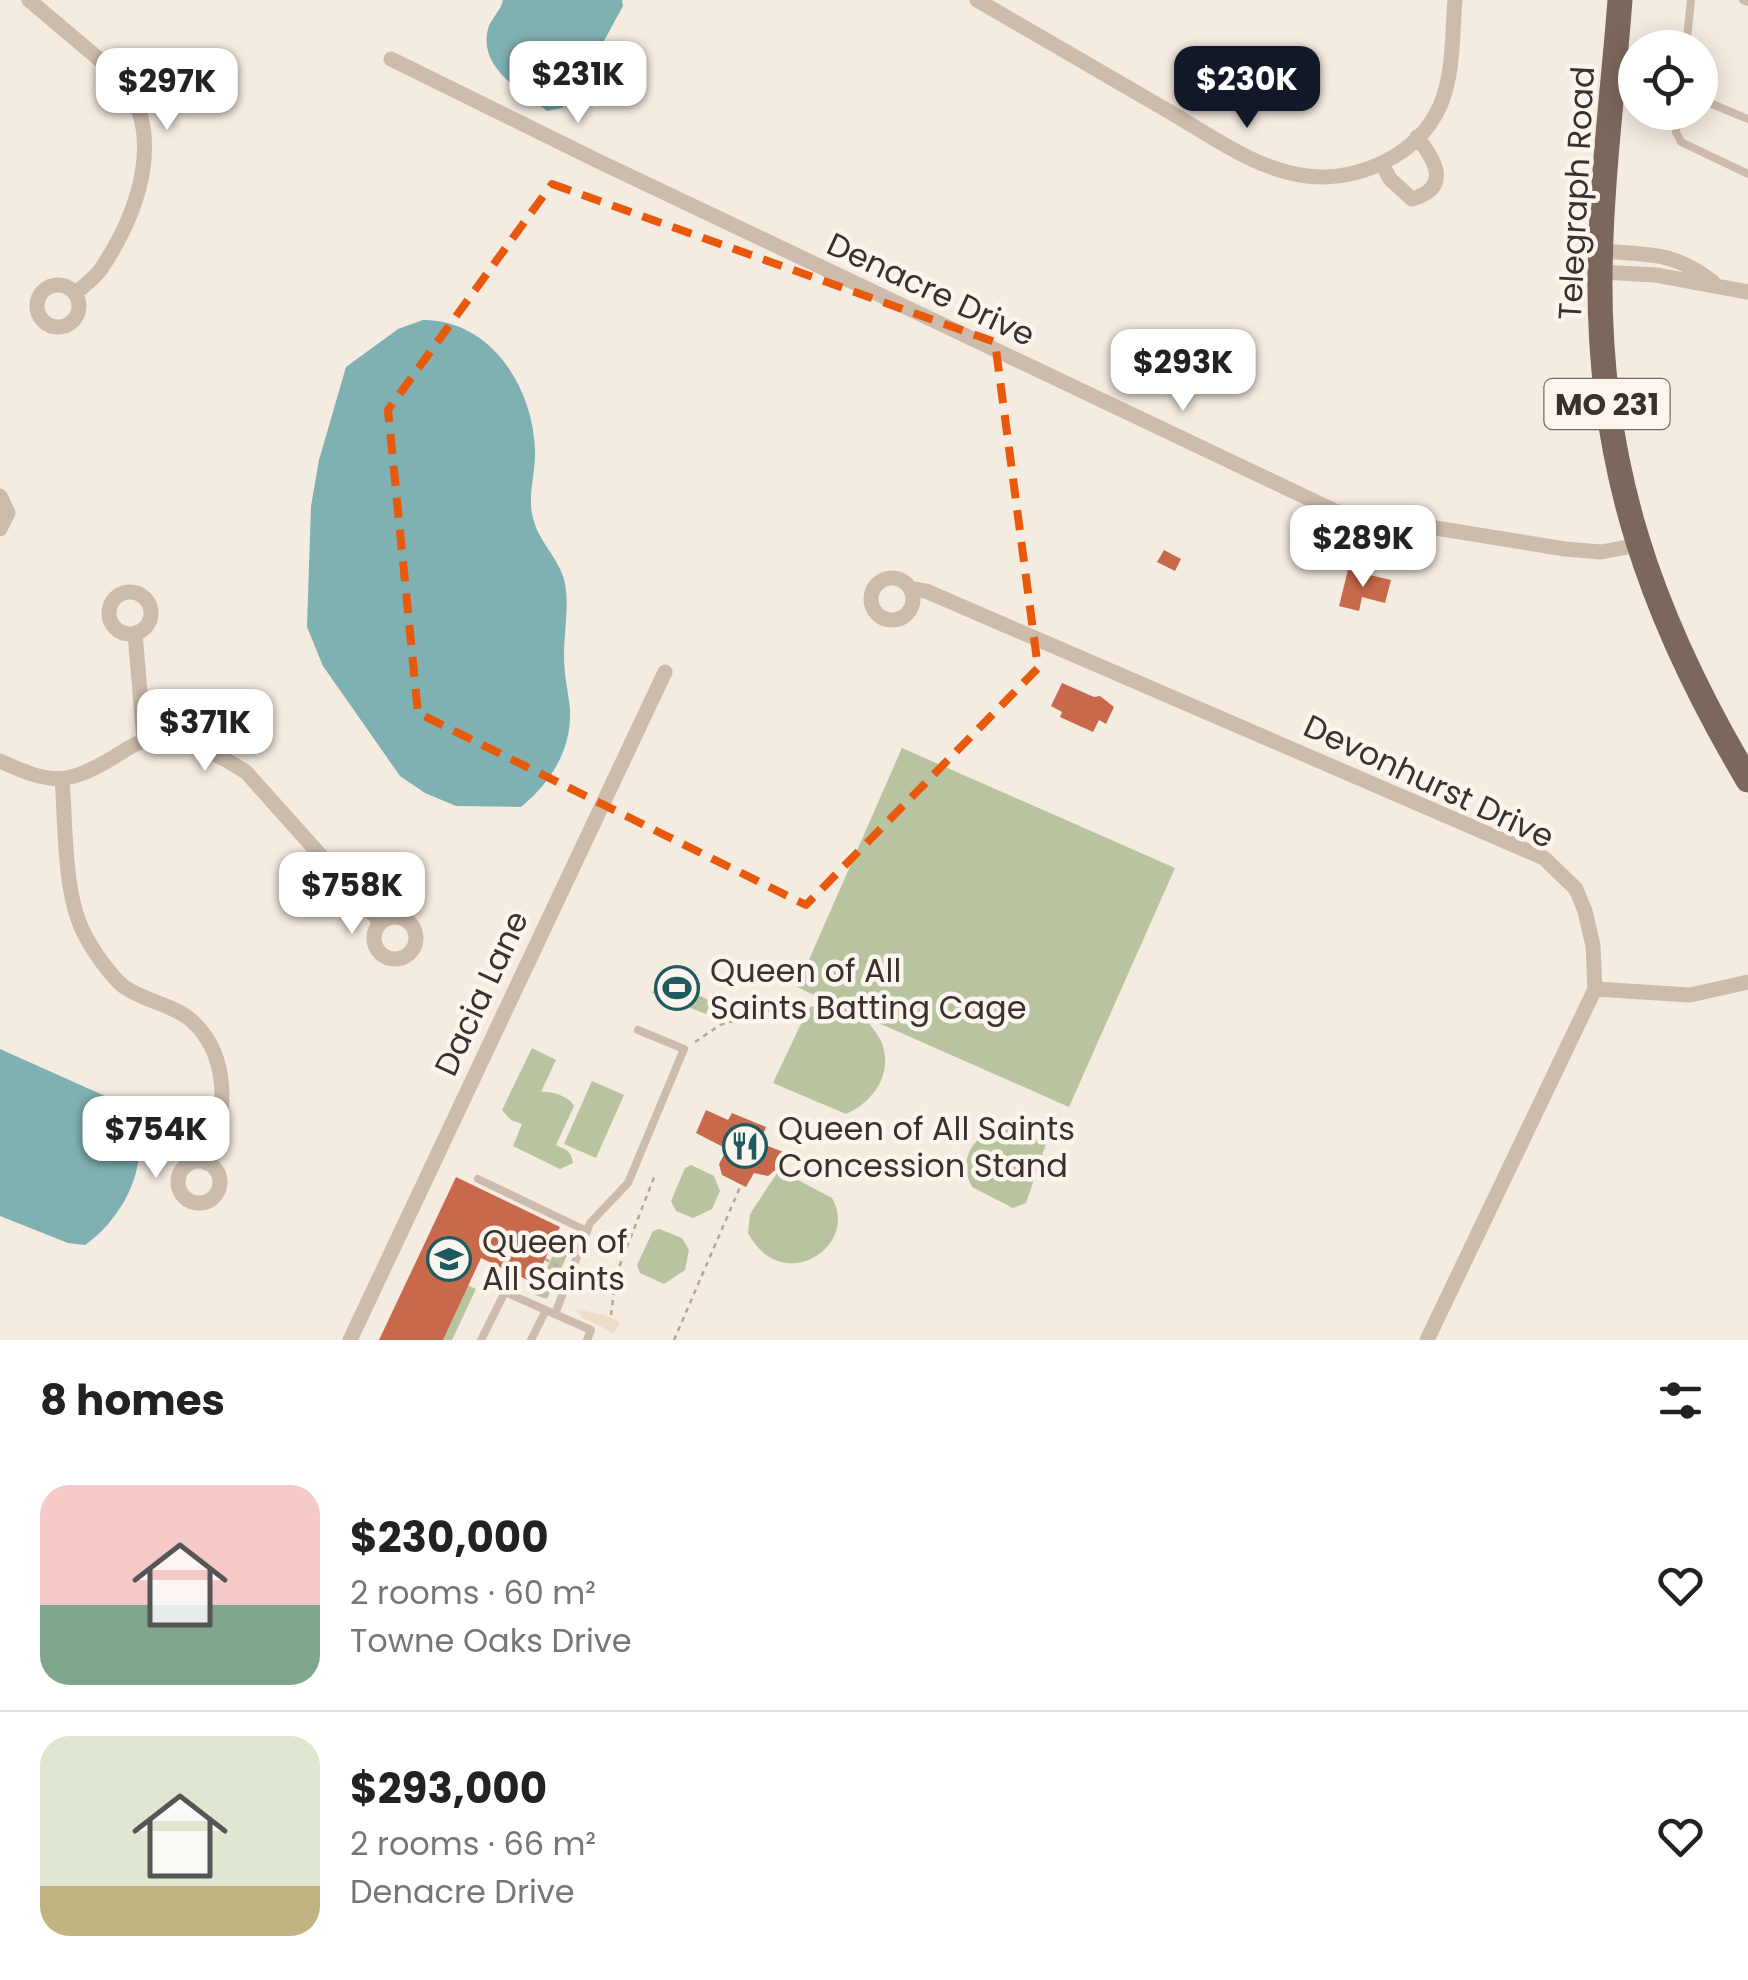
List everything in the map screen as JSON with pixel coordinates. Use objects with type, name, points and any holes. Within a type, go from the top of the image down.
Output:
[{"type":"main road","name":"Telegraph Road","points":[[1620,0],[1600,262],[1610,426],[1638,545],[1671,636],[1748,780]]},
{"type":"street","points":[[30,0],[118,76],[131,91],[143,122],[144,167],[136,198],[102,269],[75,294]]},
{"type":"street","points":[[977,0],[1251,159],[1305,176],[1350,174],[1382,164],[1398,156],[1433,120],[1447,84],[1455,0]]},
{"type":"street","name":"Denacre Drive","points":[[391,58],[598,161],[1337,512],[1565,549],[1602,552],[1638,545]]},
{"type":"street","points":[[1382,164],[1400,191],[1412,199],[1426,195],[1437,179],[1437,170],[1434,159],[1417,137]]},
{"type":"street","points":[[1600,262],[1670,257],[1688,263],[1716,284],[1748,292]]},
{"type":"street","points":[[0,496],[8,513],[0,529]]},
{"type":"street","name":"Devonhurst Drive","points":[[910,588],[963,607],[1544,858],[1576,889],[1590,924],[1594,989],[1427,1340]]},
{"type":"street","points":[[135,633],[144,740]]},
{"type":"street","name":"Dacia Lane","points":[[350,1340],[665,672]]},
{"type":"street","points":[[0,760],[33,776],[62,779],[81,776],[144,740],[185,742],[218,755],[246,772],[381,923]]},
{"type":"street","points":[[62,779],[71,886],[77,920],[88,942],[123,986],[190,1018],[216,1063],[222,1080],[222,1114],[206,1162]]},
{"type":"street","points":[[1594,989],[1690,995],[1748,982]]},
{"type":"lane","points":[[1688,30],[1691,0]]},
{"type":"lane","points":[[1718,106],[1748,119]]},
{"type":"lane","points":[[1676,130],[1681,142],[1748,174]]},
{"type":"lane","points":[[531,1340],[550,1312],[587,1230],[628,1183],[684,1049],[638,1030]]},
{"type":"lane","points":[[478,1179],[587,1230]]},
{"type":"lane","points":[[481,1340],[505,1292],[591,1330],[587,1340]]},
{"type":"path","points":[[693,1044],[720,1026],[771,1010]]},
{"type":"path","points":[[611,1315],[616,1275],[655,1175]]},
{"type":"path","points":[[674,1340],[741,1185]]},
{"type":"path","points":[[545,1260],[563,1268]]},
{"type":"highlighted area","points":[[552,184],[995,342],[1038,668],[806,905],[418,713],[388,410]]},
{"type":"green space","points":[[902,748],[1175,868],[1069,1107],[865,1017],[882,1043],[885,1066],[872,1095],[856,1109],[846,1114],[773,1083],[809,1007],[831,1003],[797,987]]},
{"type":"green space","name":"Queen of All Saints Batting Cage","points":[[663,969],[701,983],[698,995],[711,1001],[706,1014],[652,993]]},
{"type":"green space","points":[[532,1048],[556,1060],[541,1092],[559,1095],[574,1106],[556,1145],[569,1153],[573,1163],[560,1169],[513,1146],[522,1124],[511,1120],[502,1110]]},
{"type":"green space","points":[[592,1081],[624,1095],[596,1158],[564,1144]]},
{"type":"green space","points":[[1015,1127],[1046,1144],[1026,1203],[1013,1208],[972,1187],[966,1164],[974,1144],[982,1137],[991,1131]]},
{"type":"green space","points":[[691,1165],[714,1176],[720,1191],[712,1209],[693,1218],[676,1211],[671,1201],[685,1168]]},
{"type":"green space","points":[[779,1170],[832,1198],[838,1216],[827,1247],[813,1258],[797,1263],[779,1261],[763,1252],[748,1233],[750,1214]]},
{"type":"green space","points":[[659,1229],[682,1238],[689,1250],[685,1270],[664,1284],[640,1273],[637,1265],[653,1231]]},
{"type":"green space","points":[[563,1232],[575,1238],[547,1299],[535,1295]]},
{"type":"green space","points":[[468,1285],[476,1289],[452,1340],[443,1340]]},
{"type":"shaded area","points":[[575,1309],[620,1322],[614,1333],[583,1318]]},
{"type":"water","points":[[503,0],[622,0],[623,6],[574,96],[562,108],[547,111],[495,67],[489,55],[488,29]]},
{"type":"water","points":[[423,320],[469,331],[504,361],[517,381],[532,426],[535,450],[533,518],[566,588],[564,663],[570,724],[558,764],[521,807],[456,806],[425,793],[400,776],[323,666],[307,627],[311,506],[319,460],[346,367],[398,329]]},
{"type":"water","points":[[0,1049],[105,1096],[137,1120],[139,1155],[130,1189],[112,1220],[85,1245],[68,1243],[0,1216]]},
{"type":"building","points":[[1164,550],[1181,559],[1175,571],[1157,562]]},
{"type":"building","points":[[1348,570],[1391,580],[1385,603],[1362,597],[1359,611],[1339,606]]},
{"type":"building","points":[[1062,683],[1100,696],[1114,707],[1106,724],[1099,720],[1093,732],[1060,717],[1062,712],[1051,706]]},
{"type":"building","name":"Queen of All Saints Concession Stand","points":[[706,1110],[728,1120],[732,1113],[766,1127],[760,1143],[786,1153],[785,1162],[768,1176],[754,1173],[746,1187],[722,1175],[719,1164],[727,1149],[696,1133]]},
{"type":"building","name":"Queen of All Saints","points":[[456,1177],[560,1227],[534,1283],[481,1258],[443,1340],[379,1340]]},
{"type":"place","name":"Queen of All Saints Batting Cage","points":[[677,988]]},
{"type":"place","name":"Queen of All Saints Concession Stand","points":[[745,1146]]},
{"type":"place","name":"Queen of All Saints","points":[[449,1259]]}]
